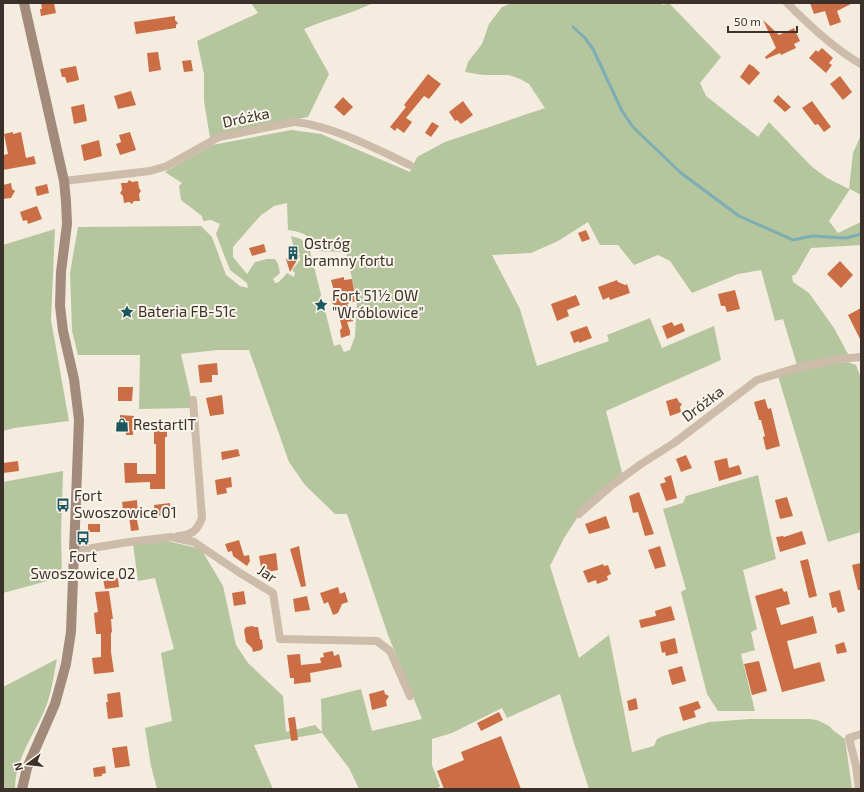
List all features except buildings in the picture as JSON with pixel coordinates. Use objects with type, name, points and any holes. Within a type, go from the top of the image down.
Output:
[{"type":"street","points":[[22,789],[26,768],[55,704],[66,664],[71,632],[79,420],[74,379],[63,331],[60,306],[61,272],[67,224],[64,181],[24,3]]},
{"type":"street","points":[[787,3],[819,33],[861,64]]},
{"type":"street","name":"Dróżka","points":[[64,181],[150,171],[167,166],[219,137],[294,122],[305,123],[337,133],[410,165]]},
{"type":"street","name":"Dróżka","points":[[579,514],[617,482],[641,464],[674,443],[757,380],[796,368],[839,359],[861,358]]},
{"type":"street","points":[[171,537],[187,536],[198,528],[202,518],[193,400]]},
{"type":"street","name":"Jar","points":[[74,551],[171,537],[194,542],[240,573],[274,593],[280,639],[377,642],[390,651],[410,696]]},
{"type":"street","points":[[859,789],[856,766],[849,738],[861,734]]},
{"type":"green space","points":[[251,3],[373,3],[304,29],[329,74],[308,117],[220,134],[210,138],[204,101],[204,74],[197,41],[258,13]]},
{"type":"green space","points":[[512,3],[661,3],[663,5],[669,3],[721,57],[700,83],[706,96],[758,137],[769,122],[811,166],[827,178],[849,189],[853,153],[861,135],[861,195],[850,189],[829,221],[838,233],[861,222],[861,245],[811,248],[796,274],[792,276],[793,282],[809,293],[834,328],[848,354],[797,365],[783,319],[775,321],[761,270],[738,274],[692,293],[670,261],[658,255],[634,265],[618,245],[600,245],[588,222],[558,241],[531,253],[492,255],[520,309],[537,366],[609,341],[607,335],[650,318],[662,348],[714,326],[721,360],[606,411],[623,476],[579,515],[564,538],[550,566],[579,658],[609,635],[632,752],[654,746],[657,739],[663,736],[709,722],[750,719],[817,720],[829,726],[845,739],[852,789],[589,789],[560,694],[507,718],[502,708],[452,733],[432,739],[432,765],[440,786],[437,789],[359,789],[349,768],[322,733],[254,745],[273,789],[157,789],[151,766],[145,728],[172,721],[161,653],[174,649],[155,578],[138,581],[133,544],[163,540],[201,549],[223,586],[236,645],[248,663],[283,696],[286,732],[315,725],[322,732],[321,699],[361,689],[372,731],[422,719],[388,635],[347,514],[335,514],[305,485],[289,462],[249,350],[217,350],[181,354],[191,398],[190,408],[139,409],[140,355],[78,355],[72,331],[70,273],[78,227],[201,226],[212,237],[226,275],[240,286],[248,288],[247,283],[230,270],[216,234],[220,224],[211,220],[203,221],[202,216],[181,200],[179,186],[182,183],[165,172],[212,145],[291,130],[321,134],[410,172],[417,157],[445,142],[545,108],[529,84],[520,79],[509,75],[483,75],[465,72],[468,62],[482,44],[489,24],[502,7]],"holes":[[[287,203],[288,230],[306,235],[316,251],[346,252],[357,301],[355,336],[350,350],[344,352],[340,344],[334,346],[309,247],[301,239],[291,236],[293,245],[300,254],[300,260],[292,270],[295,273],[294,277],[287,273],[279,282],[275,283],[273,279],[280,273],[275,259],[255,262],[247,274],[233,257],[233,247],[260,216],[274,206]]]},
{"type":"green space","points":[[55,229],[51,320],[69,421],[14,428],[3,431],[3,245]]},
{"type":"green space","points":[[848,362],[856,365],[861,378],[861,532],[828,542],[778,376],[830,364]]},
{"type":"green space","points":[[63,471],[61,535],[62,577],[3,593],[3,482]]},
{"type":"green space","points":[[758,475],[776,559],[743,570],[757,629],[751,632],[755,650],[741,654],[755,711],[718,711],[707,694],[681,592],[686,589],[663,509],[683,503],[686,496]]},
{"type":"green space","points":[[57,659],[49,699],[22,755],[16,777],[15,789],[3,789],[3,687]]},
{"type":"waterway","points":[[573,27],[585,38],[593,49],[622,111],[633,127],[681,173],[739,216],[793,240],[812,236],[846,238],[861,234]]},
{"type":"place","name":"Ostróg bramny fortu","points":[[293,253]]},
{"type":"place","name":"Fort 51½ OW \"Wróblowice\"","points":[[321,305]]},
{"type":"place","name":"Bateria FB-51c","points":[[127,312]]},
{"type":"place","name":"RestartIT","points":[[122,425]]},
{"type":"place","name":"Fort Swoszowice 01","points":[[63,505]]},
{"type":"place","name":"Fort Swoszowice 02","points":[[83,538]]}]
